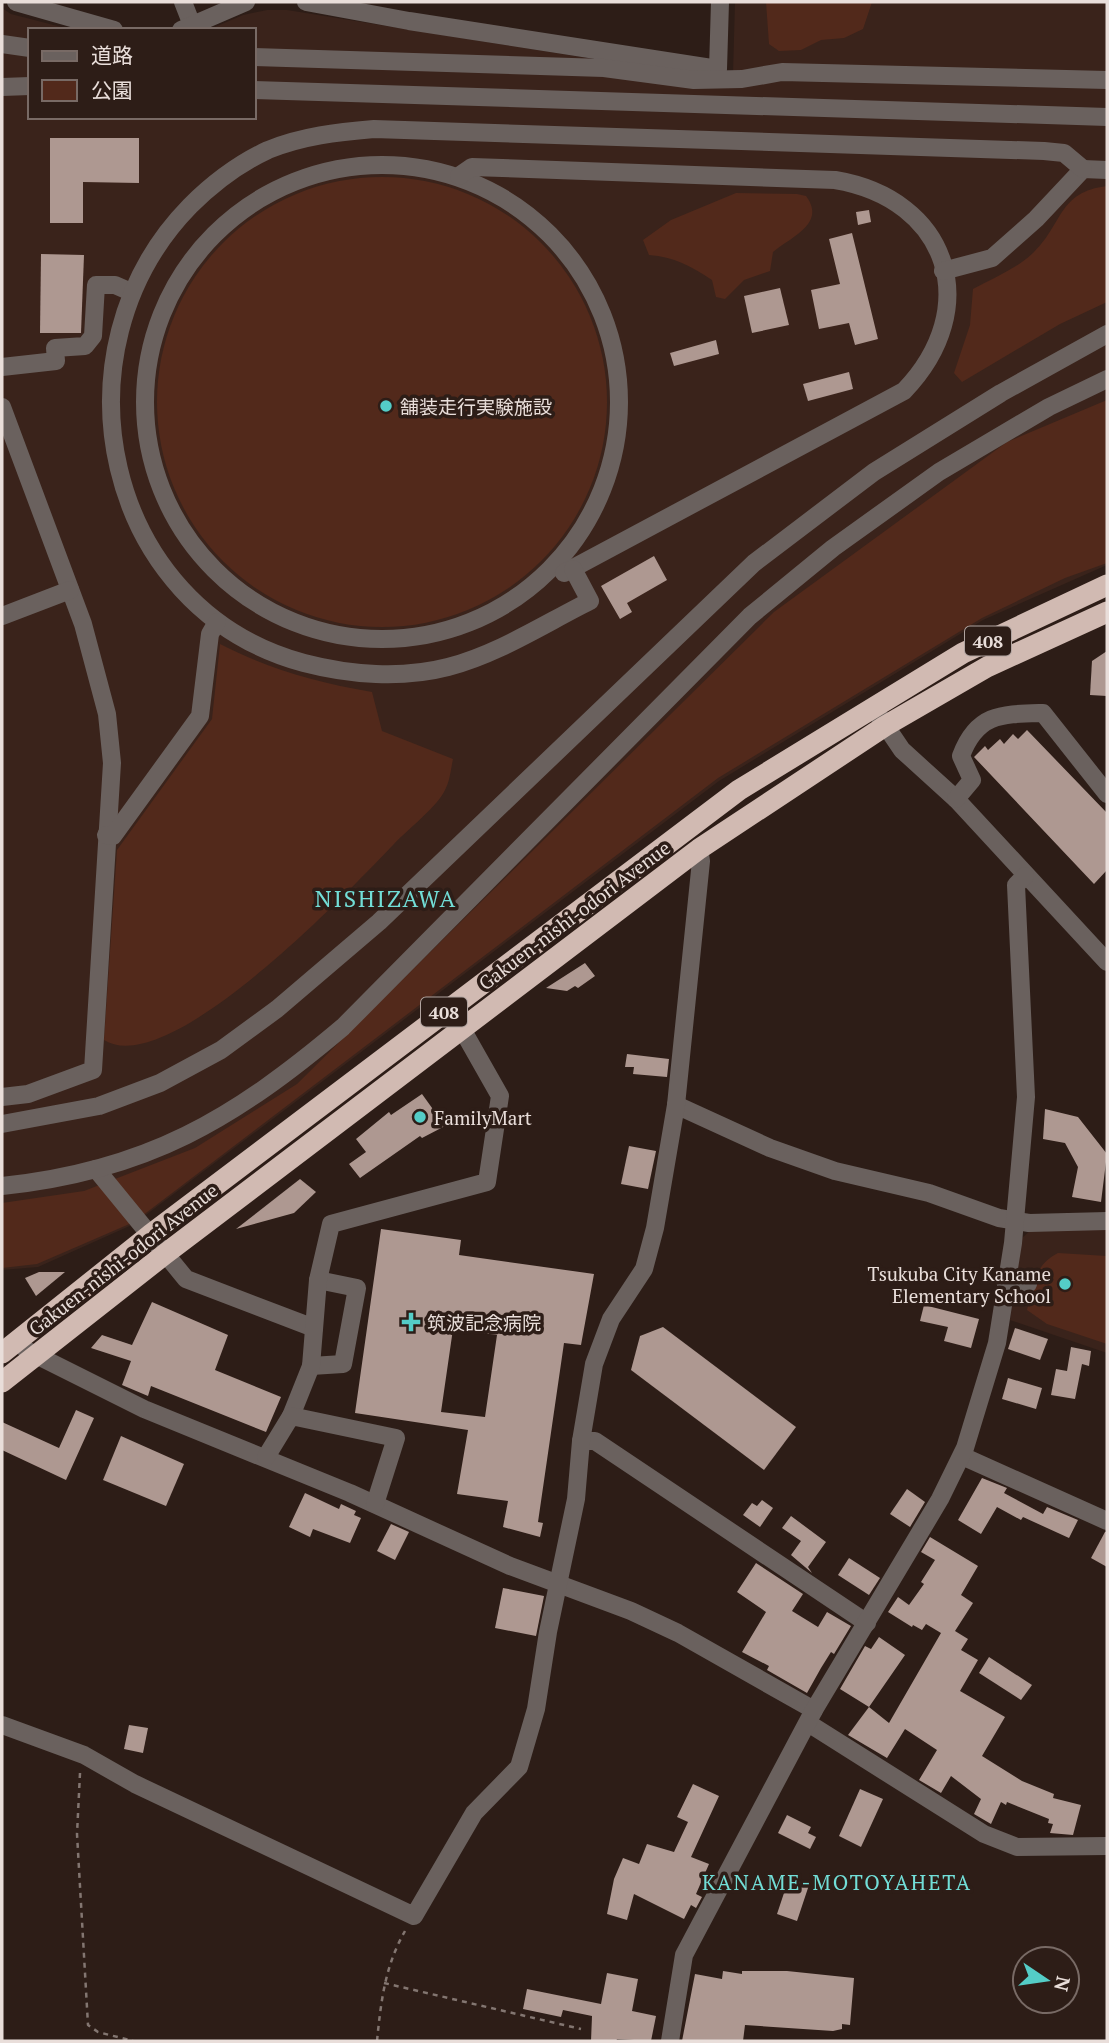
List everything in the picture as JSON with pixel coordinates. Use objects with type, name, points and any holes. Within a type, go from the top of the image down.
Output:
[{"type":"highway","name":"Gakuen-nishi-odori Avenue","points":[[7,1349],[150,1235],[739,790],[963,653],[1107,585]]},
{"type":"highway","name":"Gakuen-nishi-odori Avenue","points":[[2,1382],[699,849],[885,726],[987,667],[1107,612]]},
{"type":"street","points":[[16,2],[107,28]]},
{"type":"street","points":[[183,2],[187,27],[246,2]]},
{"type":"street","points":[[306,2],[718,69],[720,2]]},
{"type":"street","points":[[2,44],[28,48]]},
{"type":"street","points":[[256,57],[604,68],[694,80],[742,79],[782,72],[1107,80]]},
{"type":"street","points":[[2,87],[28,86]]},
{"type":"street","points":[[256,90],[1107,117]]},
{"type":"street","points":[[573,569],[590,601],[481,656],[446,667],[408,674],[366,673],[314,666],[288,658],[217,622],[162,566],[142,533],[116,459],[109,415],[110,374],[117,332],[131,292],[171,225],[201,195],[234,170],[268,150],[336,132],[388,130],[1044,151],[1064,153],[1083,169],[1107,170]]},
{"type":"street","points":[[391,163],[425,167],[459,176],[491,189],[520,207],[547,230],[570,255],[599,305],[614,349],[619,418],[604,486],[583,527],[547,573],[521,595],[491,613],[459,627],[426,636],[391,640],[357,639],[290,621],[259,605],[231,585],[206,561],[184,534],[167,503],[150,448],[145,402],[155,334],[184,271],[230,219],[258,198],[322,171],[391,163]]},
{"type":"street","points":[[459,176],[472,167],[835,180],[863,185],[889,196],[912,214],[938,251],[943,271],[947,290],[946,318],[938,346],[924,370],[904,391],[573,569],[565,573],[547,573]]},
{"type":"street","points":[[943,271],[992,258],[1036,219],[1083,169]]},
{"type":"street","points":[[2,367],[56,361],[55,348],[85,346],[93,336],[96,285],[115,285],[131,292]]},
{"type":"street","points":[[2,1124],[99,1105],[160,1083],[221,1050],[276,1009],[379,922],[754,563],[874,472],[1000,393],[1107,334]]},
{"type":"street","points":[[2,1186],[36,1182],[136,1158],[187,1136],[239,1108],[280,1080],[363,1007],[750,616],[833,548],[939,472],[1049,407],[1107,379]]},
{"type":"street","points":[[2,407],[83,624],[111,741],[93,1070],[28,1094],[2,1097]]},
{"type":"street","points":[[2,616],[71,590]]},
{"type":"street","points":[[106,835],[113,836],[200,716],[210,634],[217,622]]},
{"type":"street","points":[[873,706],[902,750],[956,799],[1107,962]]},
{"type":"street","points":[[956,799],[971,780],[961,756],[968,737],[998,714],[1043,713],[1107,794]]},
{"type":"street","points":[[2,1725],[84,1755],[135,1784],[414,1916],[474,1813],[519,1767],[536,1709],[548,1632],[576,1499],[581,1441],[594,1364],[611,1319],[644,1269],[655,1228],[676,1105],[701,861],[699,849]]},
{"type":"street","points":[[670,2041],[684,1955],[811,1716],[924,1529],[962,1456],[997,1343],[1015,1221],[1026,1097],[1016,886],[1025,876]]},
{"type":"street","points":[[266,1457],[291,1416],[311,1366],[318,1280],[331,1224],[487,1182],[500,1096],[461,1029]]},
{"type":"street","points":[[676,1105],[770,1148],[835,1171],[929,1193],[1015,1221],[1107,1221]]},
{"type":"street","points":[[96,1169],[186,1279],[314,1328]]},
{"type":"street","points":[[1005,1278],[1028,1284]]},
{"type":"street","points":[[311,1366],[343,1364],[357,1288],[318,1280]]},
{"type":"street","points":[[7,1349],[36,1355],[144,1409],[266,1457],[510,1566],[560,1583],[678,1633],[811,1716],[984,1834],[1017,1847],[1107,1846]]},
{"type":"street","points":[[291,1416],[396,1438],[375,1504]]},
{"type":"street","points":[[581,1441],[595,1441],[867,1623]]},
{"type":"street","points":[[962,1456],[1107,1521]]},
{"type":"path","points":[[84,1755],[80,1770],[77,1834],[88,2025],[98,2032],[133,2041]]},
{"type":"path","points":[[377,2041],[384,1983],[391,1956],[414,1916]]},
{"type":"path","points":[[384,1983],[581,2029]]},
{"type":"shaded area","points":[[735,2],[1107,2],[1107,565],[983,620],[719,781],[134,1224],[38,1267],[2,1270],[2,8],[11,14],[65,28],[28,28],[28,119],[256,119],[256,28],[213,28],[243,15],[267,10],[287,10],[675,72],[733,73]]},
{"type":"shaded area","name":"Tsukuba City Kaname Elementary School","points":[[1107,1226],[1107,1353],[1010,1320],[1014,1292],[1021,1290],[1023,1278],[1017,1271],[1022,1238],[1032,1229]]},
{"type":"green space","points":[[766,2],[872,2],[863,29],[844,38],[821,40],[801,50],[779,51],[769,44]]},
{"type":"green space","points":[[382,177],[426,181],[468,194],[507,215],[541,243],[569,277],[590,316],[603,358],[607,402],[603,446],[590,488],[569,527],[541,561],[507,589],[468,610],[426,623],[382,627],[338,623],[296,610],[257,589],[223,561],[195,527],[174,488],[161,446],[157,402],[161,358],[174,316],[195,277],[223,243],[257,215],[296,194],[338,181]]},
{"type":"green space","points":[[1107,186],[1107,302],[1060,324],[962,382],[954,373],[970,325],[973,289],[1028,258],[1070,202],[1079,195]]},
{"type":"green space","points":[[736,193],[797,194],[806,196],[811,206],[812,214],[804,229],[773,252],[770,271],[744,280],[725,299],[716,297],[712,280],[697,270],[674,260],[649,255],[643,240],[671,220]]},
{"type":"green space","points":[[1107,400],[1107,563],[1065,578],[982,618],[718,778],[134,1222],[37,1264],[2,1268],[2,1203],[84,1191],[195,1148],[297,1084],[774,612],[1007,442]]},
{"type":"green space","points":[[220,644],[294,674],[372,692],[382,731],[453,759],[448,783],[429,810],[339,900],[257,975],[213,1008],[171,1033],[133,1045],[104,1040],[117,850],[212,719]]},
{"type":"green space","points":[[1058,1253],[1107,1256],[1107,1344],[1047,1324],[1027,1310],[1039,1270]]},
{"type":"building","points":[[50,138],[139,138],[139,183],[83,182],[83,223],[50,223]]},
{"type":"building","points":[[869,210],[871,222],[858,225],[856,212]]},
{"type":"building","points":[[852,233],[878,339],[855,345],[849,323],[819,329],[811,290],[840,284],[829,239]]},
{"type":"building","points":[[41,254],[84,255],[81,333],[40,333]]},
{"type":"building","points":[[780,288],[789,325],[752,333],[744,296]]},
{"type":"building","points":[[716,340],[719,354],[674,366],[670,353]]},
{"type":"building","points":[[849,372],[853,389],[808,401],[803,384]]},
{"type":"building","points":[[654,556],[667,580],[627,603],[632,612],[620,619],[601,586]]},
{"type":"building","points":[[1107,651],[1107,696],[1090,695],[1092,661]]},
{"type":"building","points":[[1027,730],[1107,813],[1107,870],[1094,884],[974,757],[985,746],[988,750],[1000,739],[1004,744],[1013,734],[1018,739]]},
{"type":"building","points":[[585,963],[595,976],[578,988],[575,986],[567,991],[546,988]]},
{"type":"building","points":[[627,1054],[669,1059],[667,1077],[633,1074],[634,1067],[625,1067]]},
{"type":"building","points":[[422,1094],[445,1126],[422,1138],[420,1136],[360,1178],[349,1164],[366,1152],[356,1139],[389,1112],[391,1115]]},
{"type":"building","points":[[1045,1109],[1078,1117],[1107,1154],[1101,1202],[1072,1197],[1078,1167],[1065,1143],[1043,1139]]},
{"type":"building","points":[[629,1146],[656,1151],[648,1189],[621,1184]]},
{"type":"building","points":[[300,1179],[316,1192],[294,1213],[236,1229]]},
{"type":"building","points":[[381,1229],[461,1240],[459,1255],[594,1274],[581,1345],[564,1343],[538,1522],[543,1523],[540,1537],[503,1527],[508,1501],[457,1494],[468,1430],[355,1413]],"holes":[[[453,1329],[497,1335],[485,1417],[441,1412]]]},
{"type":"building","points":[[39,1272],[65,1272],[36,1296],[25,1278]]},
{"type":"building","points":[[152,1302],[228,1335],[215,1370],[281,1397],[266,1432],[151,1386],[148,1396],[122,1385],[131,1361],[91,1348],[102,1335],[132,1345]]},
{"type":"building","points":[[924,1305],[979,1319],[971,1348],[944,1341],[948,1327],[920,1321]]},
{"type":"building","points":[[663,1327],[796,1427],[764,1470],[631,1370],[640,1336]]},
{"type":"building","points":[[1015,1328],[1048,1339],[1040,1360],[1008,1349]]},
{"type":"building","points":[[1071,1347],[1091,1351],[1089,1366],[1082,1364],[1075,1399],[1051,1395],[1056,1369],[1067,1371]]},
{"type":"building","points":[[1008,1378],[1042,1388],[1036,1409],[1002,1399]]},
{"type":"building","points":[[76,1410],[94,1418],[66,1480],[2,1450],[2,1422],[59,1448]]},
{"type":"building","points":[[121,1436],[184,1464],[166,1506],[103,1480]]},
{"type":"building","points":[[982,1478],[1007,1488],[1004,1493],[1043,1514],[1047,1507],[1078,1520],[1069,1538],[1023,1517],[1021,1520],[997,1507],[981,1534],[958,1520]]},
{"type":"building","points":[[907,1489],[925,1502],[910,1527],[890,1514]]},
{"type":"building","points":[[305,1493],[339,1509],[341,1504],[356,1511],[354,1515],[361,1518],[350,1543],[313,1529],[310,1537],[289,1527]]},
{"type":"building","points":[[762,1500],[773,1508],[760,1527],[743,1515],[752,1503],[757,1506]]},
{"type":"building","points":[[791,1516],[826,1542],[808,1567],[812,1573],[791,1555],[801,1541],[782,1528]]},
{"type":"building","points":[[391,1524],[409,1532],[395,1560],[377,1551]]},
{"type":"building","points":[[1107,1532],[1107,1567],[1091,1558]]},
{"type":"building","points":[[930,1537],[978,1566],[961,1595],[973,1603],[955,1631],[968,1639],[961,1650],[978,1660],[960,1691],[1005,1717],[982,1756],[1022,1781],[1054,1794],[1053,1798],[1081,1805],[1073,1835],[1050,1833],[1053,1824],[1048,1823],[1049,1819],[1007,1802],[1006,1805],[1001,1802],[991,1824],[974,1814],[981,1799],[951,1776],[941,1793],[919,1780],[937,1750],[905,1729],[887,1758],[848,1735],[869,1707],[889,1723],[941,1633],[926,1624],[922,1630],[913,1625],[912,1627],[888,1612],[898,1597],[909,1605],[924,1584],[921,1582],[935,1560],[921,1552]]},
{"type":"building","points":[[849,1558],[880,1578],[869,1595],[838,1575]]},
{"type":"building","points":[[756,1563],[803,1594],[792,1611],[818,1627],[827,1612],[851,1626],[834,1654],[831,1652],[807,1693],[767,1670],[769,1666],[742,1652],[766,1612],[737,1592]]},
{"type":"building","points":[[503,1588],[544,1596],[536,1636],[495,1628]]},
{"type":"building","points":[[879,1637],[905,1655],[869,1707],[840,1689],[865,1646],[871,1649]]},
{"type":"building","points":[[989,1657],[1032,1685],[1021,1700],[979,1673]]},
{"type":"building","points":[[129,1725],[148,1728],[143,1753],[124,1749]]},
{"type":"building","points":[[693,1784],[719,1796],[691,1857],[709,1864],[696,1894],[702,1897],[696,1908],[691,1905],[684,1919],[634,1894],[627,1920],[607,1914],[614,1879],[623,1858],[639,1864],[647,1844],[674,1852],[688,1822],[677,1817]]},
{"type":"building","points":[[860,1789],[883,1799],[861,1847],[839,1836]]},
{"type":"building","points":[[787,1815],[811,1827],[808,1833],[816,1837],[810,1849],[778,1833]]},
{"type":"building","points":[[789,1878],[809,1885],[797,1921],[777,1914]]},
{"type":"building","points":[[723,1971],[742,1974],[742,1971],[787,1971],[854,1978],[850,2025],[842,2024],[842,2029],[833,2031],[745,2025],[743,2041],[682,2041],[695,1974],[722,1979]]},
{"type":"building","points":[[607,1973],[638,1979],[632,2011],[656,2016],[651,2041],[591,2041],[592,2016],[563,2010],[561,2017],[523,2009],[527,1989],[601,2004]]},
{"type":"place","name":"舗装走行実験施設","points":[[386,406]]},
{"type":"place","name":"FamilyMart","points":[[420,1117]]},
{"type":"place","name":"Tsukuba City Kaname Elementary School","points":[[1065,1284]]},
{"type":"place","name":"筑波記念病院","points":[[411,1322]]},
{"type":"district","name":"NISHIZAWA","points":[[386,898]]},
{"type":"district","name":"KANAME-MOTOYAHETA","points":[[837,1882]]}]
